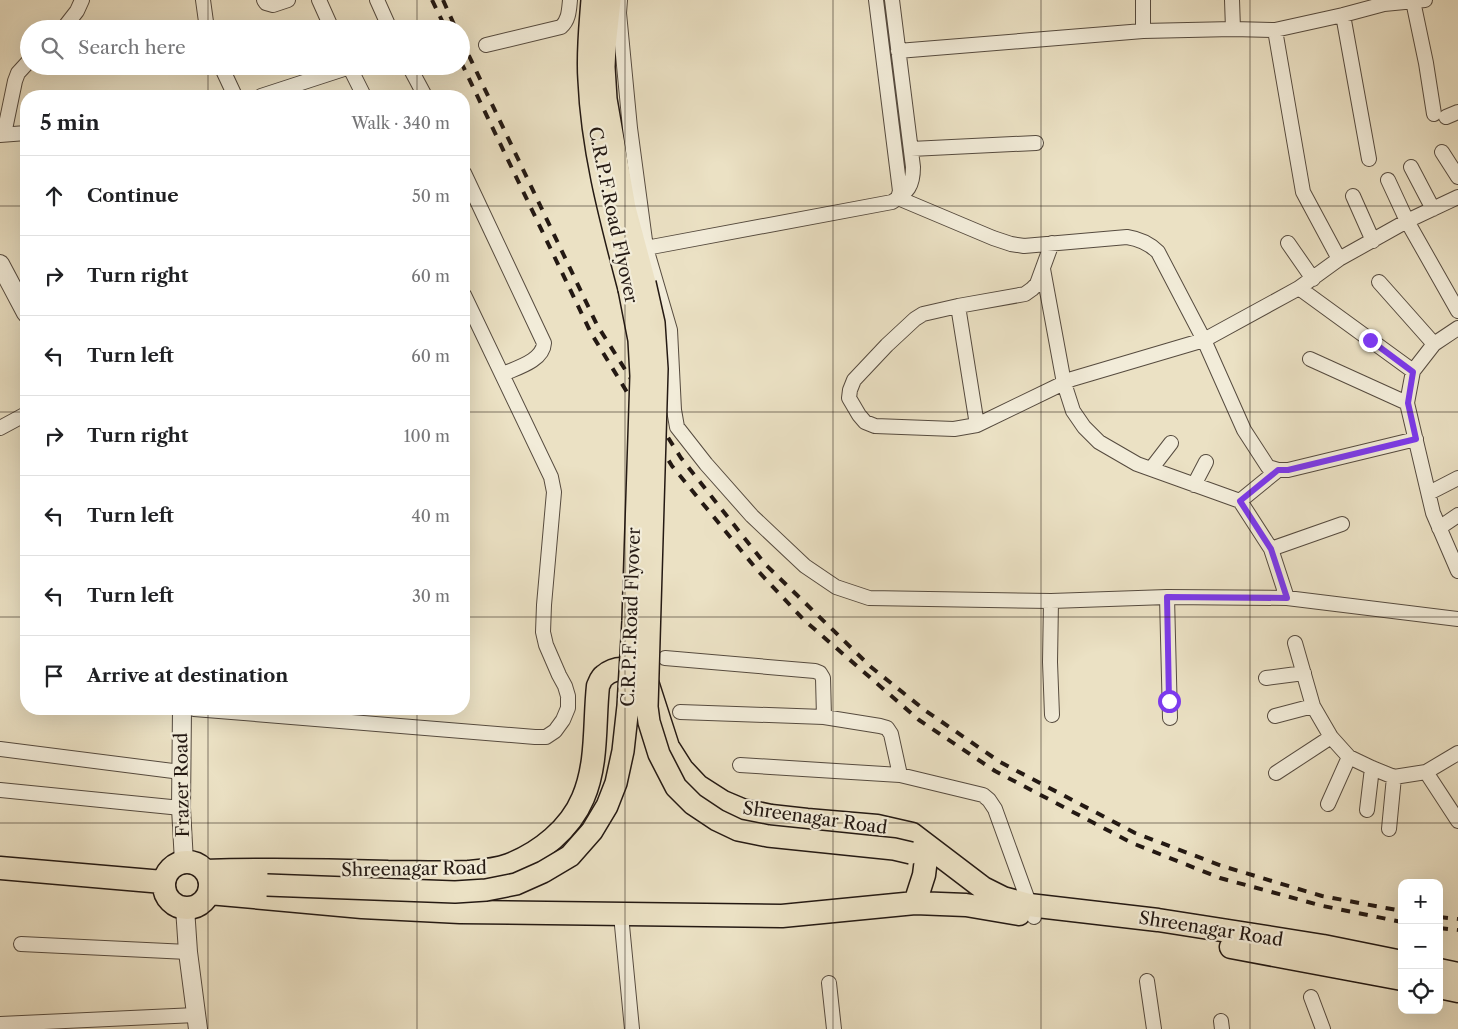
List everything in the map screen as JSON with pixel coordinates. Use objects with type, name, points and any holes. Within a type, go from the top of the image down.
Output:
[{"type":"highway","name":"Shreenagar Road","points":[[208,883],[275,869],[444,873],[485,871],[508,866],[524,858],[540,849],[568,824],[583,799],[590,779],[594,749],[598,686],[603,677],[612,670],[629,669],[636,671],[642,676],[648,685],[668,747],[682,769],[698,786],[723,802],[742,810],[771,816],[858,824],[912,834],[983,888],[1032,911],[1398,977]]},
{"type":"highway","points":[[915,903],[924,875],[918,856]]},
{"type":"highway","points":[[184,862],[192,862],[200,866],[208,883],[205,900],[192,908],[178,906],[166,897],[163,882],[170,868],[184,862]]},
{"type":"highway","points":[[0,868],[163,882]]},
{"type":"highway","name":"Shreenagar Road","points":[[208,883],[362,907],[460,912],[782,916],[915,903],[966,905],[1167,921],[1323,946],[1398,961]]},
{"type":"highway","points":[[1443,971],[1458,974]]},
{"type":"highway","points":[[1443,988],[1458,991]]},
{"type":"main road","name":"C.R.P.F.Road Flyover","points":[[208,883],[455,892],[486,890],[516,884],[543,872],[570,856],[592,831],[607,806],[616,783],[623,751],[628,706],[633,621],[641,376],[639,340],[629,289],[610,214],[592,119],[588,79],[588,43],[592,0]]},
{"type":"main road","name":"C.R.P.F.Road Flyover","points":[[610,0],[605,53],[606,99],[625,208],[654,324],[658,369],[647,707],[649,722],[659,754],[676,787],[692,804],[717,820],[738,830],[768,836],[894,849],[950,862]]},
{"type":"street","points":[[70,20],[77,12],[82,0]]},
{"type":"street","points":[[203,0],[206,20]]},
{"type":"street","points":[[264,0],[266,3],[273,5],[288,0]]},
{"type":"street","points":[[319,0],[328,20]]},
{"type":"street","points":[[377,0],[386,20]]},
{"type":"street","points":[[486,45],[561,27],[566,23],[570,0]]},
{"type":"street","points":[[620,0],[619,13],[630,128],[646,248],[670,330],[674,410],[677,426],[706,464],[752,516],[804,566],[836,587],[869,598],[1051,601],[1167,597],[1287,598],[1458,619]]},
{"type":"street","points":[[876,0],[900,191],[898,198]]},
{"type":"street","points":[[646,248],[892,202],[911,185],[913,178],[911,148],[892,0]]},
{"type":"street","points":[[1143,0],[1143,31]]},
{"type":"street","points":[[1232,0],[1233,29]]},
{"type":"street","points":[[898,51],[1143,31],[1275,30],[1384,4],[1419,1],[1426,63],[1446,114]]},
{"type":"street","points":[[1343,15],[1369,159]]},
{"type":"street","points":[[1275,30],[1303,192],[1339,259]]},
{"type":"street","points":[[20,71],[15,81],[2,134],[20,133]]},
{"type":"street","points":[[225,75],[232,90]]},
{"type":"street","points":[[290,90],[327,75]]},
{"type":"street","points":[[354,75],[361,90]]},
{"type":"street","points":[[414,75],[422,90]]},
{"type":"street","points":[[911,148],[1036,143]]},
{"type":"street","points":[[1442,152],[1458,177]]},
{"type":"street","points":[[1410,167],[1433,210]]},
{"type":"street","points":[[1388,180],[1407,221],[1458,311]]},
{"type":"street","points":[[470,186],[544,344],[544,350],[540,355],[503,374]]},
{"type":"street","points":[[1353,196],[1373,241]]},
{"type":"street","points":[[1052,243],[1037,284],[1024,294],[958,306],[923,314],[914,319],[854,380],[850,390],[850,398],[865,422],[875,426],[954,429],[978,426],[1072,379],[1204,340],[1299,288],[1339,259],[1407,221],[1458,197]]},
{"type":"street","points":[[898,198],[1002,241],[1024,246],[1127,237],[1151,244],[1158,252],[1204,340],[1244,430],[1268,467],[1288,470],[1416,439]]},
{"type":"street","points":[[1288,243],[1312,279]]},
{"type":"street","points":[[0,264],[20,302]]},
{"type":"street","points":[[1043,269],[1064,383],[1073,411],[1084,427],[1099,442],[1137,464],[1240,501],[1271,549],[1287,598]]},
{"type":"street","points":[[1379,282],[1434,344]]},
{"type":"street","points":[[1299,288],[1413,372]]},
{"type":"street","points":[[958,306],[978,426]]},
{"type":"street","points":[[265,715],[535,738],[546,737],[555,732],[563,720],[568,708],[568,696],[546,645],[543,632],[554,492],[551,477],[470,307]]},
{"type":"street","points":[[1458,328],[1434,344],[1413,372],[1408,403],[1433,513],[1439,528],[1454,547],[1458,571]]},
{"type":"street","points":[[1310,359],[1408,403]]},
{"type":"street","points":[[0,428],[20,417]]},
{"type":"street","points":[[1151,469],[1171,443]]},
{"type":"street","points":[[1194,485],[1206,462]]},
{"type":"street","points":[[1240,501],[1278,470]]},
{"type":"street","points":[[1429,493],[1458,478]]},
{"type":"street","points":[[1439,528],[1458,515]]},
{"type":"street","points":[[1271,549],[1342,524]]},
{"type":"street","points":[[1167,597],[1170,718]]},
{"type":"street","points":[[1051,601],[1050,662],[1052,715]]},
{"type":"street","points":[[1295,643],[1313,706],[1331,737],[1349,757],[1394,777],[1426,772],[1458,755]]},
{"type":"street","points":[[666,658],[815,671],[820,673],[823,678],[824,718]]},
{"type":"street","points":[[1266,678],[1304,673]]},
{"type":"street","points":[[1275,716],[1313,706]]},
{"type":"street","points":[[680,712],[824,718],[887,728],[891,734],[900,775]]},
{"type":"street","name":"Frazer Road","points":[[182,715],[181,808],[184,862]]},
{"type":"street","points":[[1276,773],[1331,737]]},
{"type":"street","points":[[0,749],[181,762]]},
{"type":"street","points":[[1328,804],[1349,757]]},
{"type":"street","points":[[740,765],[900,775],[983,795],[995,809],[1032,911]]},
{"type":"street","points":[[1367,810],[1372,768]]},
{"type":"street","points":[[1426,772],[1458,821]]},
{"type":"street","points":[[1389,829],[1394,777]]},
{"type":"street","points":[[0,790],[181,808]]},
{"type":"street","points":[[0,1024],[197,1022],[188,952],[185,908]]},
{"type":"street","points":[[620,914],[632,1029]]},
{"type":"street","points":[[21,944],[188,952]]},
{"type":"street","points":[[1147,981],[1154,1029]]},
{"type":"street","points":[[829,983],[834,1029]]},
{"type":"street","points":[[1311,996],[1324,1029]]},
{"type":"railway","points":[[432,0],[442,20]]},
{"type":"railway","points":[[443,0],[452,20]]},
{"type":"railway","points":[[470,58],[597,325],[681,458],[765,564],[871,667],[926,711],[1000,762],[1135,833],[1222,866],[1322,896],[1398,910]]},
{"type":"railway","points":[[467,75],[591,333],[672,466],[758,571],[804,620],[919,720],[995,771],[1132,843],[1220,878],[1323,906],[1398,921]]},
{"type":"railway","points":[[1443,917],[1458,919]]},
{"type":"railway","points":[[1443,928],[1458,930]]},
{"type":"route","points":[[1169,701],[1167,597],[1287,598],[1271,549],[1240,501],[1278,470],[1288,470],[1416,439],[1408,403],[1413,372],[1370,340]]}]
